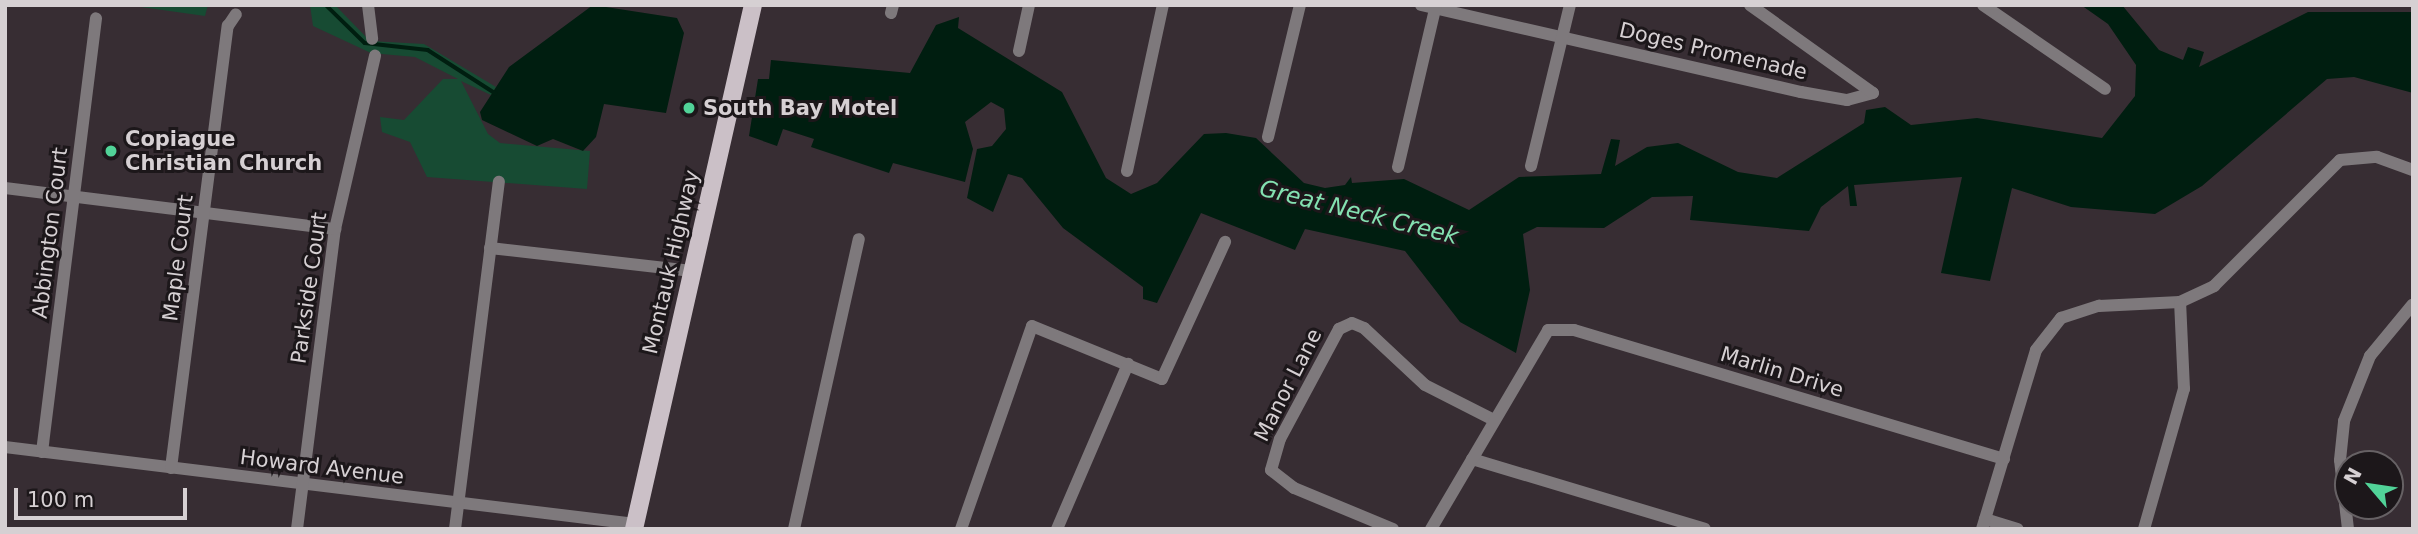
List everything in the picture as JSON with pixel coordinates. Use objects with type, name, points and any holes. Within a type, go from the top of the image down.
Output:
[{"type":"main road","name":"Montauk Highway","points":[[634,526],[753,5]]},
{"type":"street","points":[[368,5],[372,39]]},
{"type":"street","points":[[1019,51],[1029,5]]},
{"type":"street","points":[[1127,171],[1163,5]]},
{"type":"street","points":[[1268,136],[1300,5]]},
{"type":"street","name":"Doges Promenade","points":[[1421,5],[1812,94],[1847,100],[1873,93],[1751,5]]},
{"type":"street","points":[[1531,166],[1570,5]]},
{"type":"street","points":[[1983,5],[2105,89]]},
{"type":"street","points":[[1398,167],[1435,7]]},
{"type":"street","name":"Maple Court","points":[[171,468],[228,26],[236,14]]},
{"type":"street","name":"Abbington Court","points":[[42,452],[96,18]]},
{"type":"street","name":"Parkside Court","points":[[297,529],[335,229],[375,56]]},
{"type":"street","points":[[2017,529],[1984,524],[2045,332],[2078,310],[2180,302],[2239,265],[2340,160],[2376,157],[2413,170]]},
{"type":"street","points":[[455,529],[499,182]]},
{"type":"street","points":[[5,188],[335,229]]},
{"type":"street","points":[[794,529],[859,239]]},
{"type":"street","points":[[961,529],[1032,326],[1161,379],[1225,242]]},
{"type":"street","points":[[490,248],[692,271]]},
{"type":"street","points":[[2144,529],[2184,389],[2180,302]]},
{"type":"street","points":[[2348,529],[2340,460],[2344,421],[2370,356],[2413,304]]},
{"type":"street","name":"Manor Lane","points":[[1393,529],[1294,488],[1271,470],[1280,439],[1339,329],[1352,323],[1364,328],[1425,385],[1494,420]]},
{"type":"street","name":"Marlin Drive","points":[[1494,420],[1548,330],[1574,330],[2004,458]]},
{"type":"street","points":[[1057,529],[1128,364]]},
{"type":"street","points":[[1431,529],[1494,420]]},
{"type":"street","name":"Howard Avenue","points":[[5,447],[634,526]]},
{"type":"street","points":[[1472,459],[1705,529]]},
{"type":"shaded area","points":[[127,5],[208,5],[205,16]]},
{"type":"shaded area","points":[[310,5],[335,5],[370,41],[424,44],[496,87],[491,95],[461,81],[488,134],[500,143],[590,151],[587,189],[427,177],[410,142],[382,132],[380,117],[404,120],[443,79],[458,79],[415,57],[371,53],[313,26]]},
{"type":"water","points":[[593,5],[677,18],[684,33],[666,113],[604,104],[596,137],[583,151],[553,139],[537,146],[482,120],[480,112],[509,67]]},
{"type":"water","points":[[2081,5],[2122,5],[2159,50],[2183,60],[2188,47],[2204,52],[2199,67],[2308,12],[2413,12],[2413,93],[2354,77],[2327,79],[2202,186],[2155,214],[2071,207],[2012,188],[1990,281],[1941,273],[1962,177],[1854,185],[1857,206],[1850,206],[1848,186],[1821,207],[1809,231],[1690,220],[1693,196],[1652,197],[1604,228],[1537,227],[1523,234],[1530,290],[1516,353],[1460,322],[1405,251],[1305,229],[1295,250],[1201,213],[1157,303],[1143,299],[1143,287],[1063,228],[1022,178],[1008,174],[993,212],[967,198],[977,149],[992,146],[1006,129],[1004,109],[991,102],[965,122],[973,149],[965,182],[893,163],[889,173],[811,147],[814,139],[783,129],[777,146],[749,136],[758,79],[769,79],[771,60],[910,73],[936,25],[959,17],[958,28],[1062,92],[1106,178],[1131,194],[1157,183],[1204,134],[1226,133],[1256,138],[1304,183],[1325,188],[1345,185],[1351,177],[1352,183],[1404,179],[1469,210],[1519,177],[1601,174],[1611,139],[1620,140],[1615,166],[1647,147],[1678,143],[1738,172],[1777,178],[1864,123],[1866,110],[1885,107],[1911,125],[1977,118],[2102,138],[2135,96],[2136,65],[2108,24]]},
{"type":"waterway","name":"Great Neck Creek","points":[[326,5],[365,43],[428,50],[495,93]]},
{"type":"place","name":"South Bay Motel","points":[[689,108]]},
{"type":"place","name":"Copiague Christian Church","points":[[111,151]]}]
